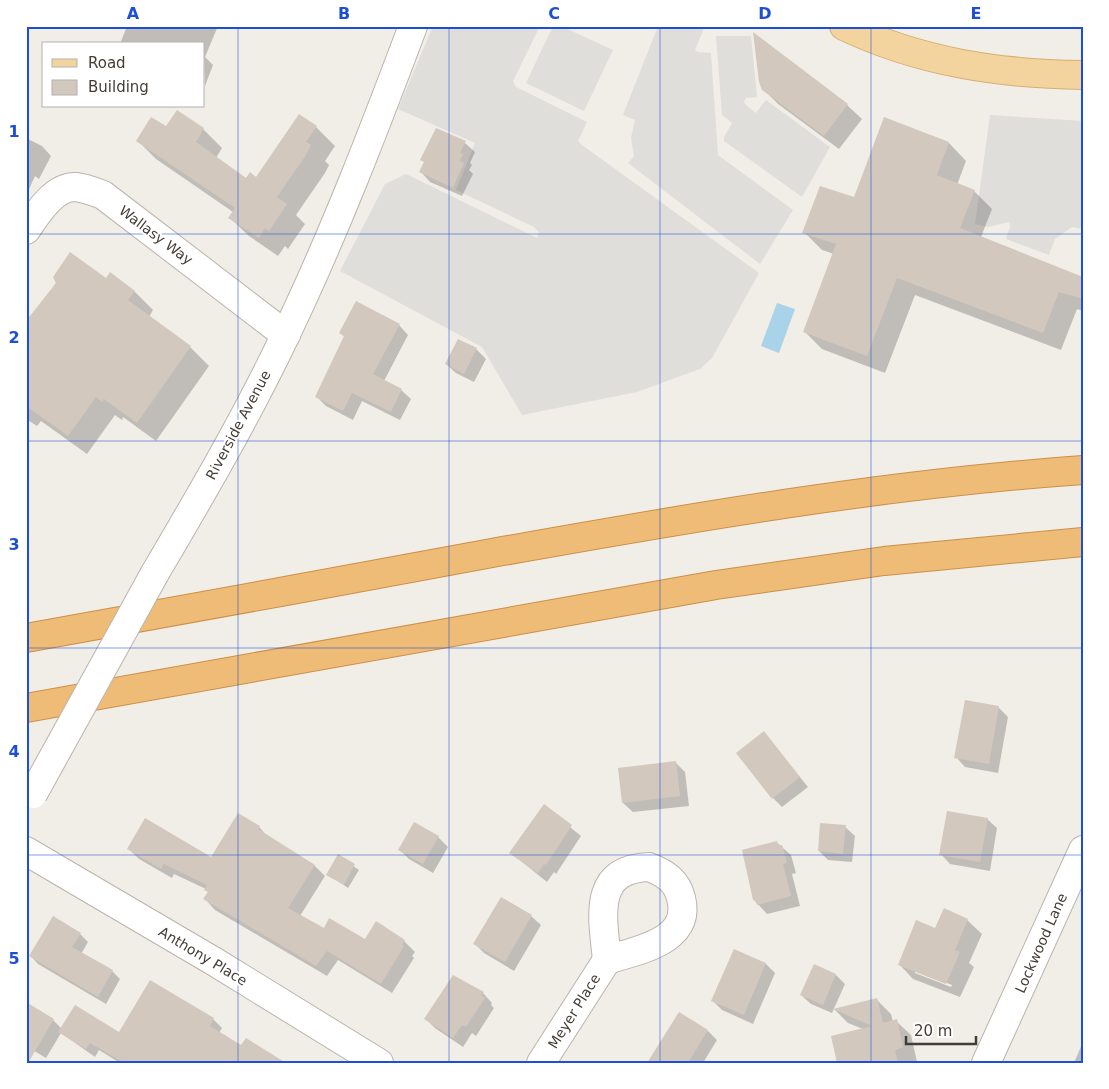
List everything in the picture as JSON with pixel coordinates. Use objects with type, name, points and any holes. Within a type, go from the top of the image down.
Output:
[{"type":"highway","points":[[26,638],[555,542],[800,501],[969,480],[1083,470]]},
{"type":"highway","points":[[26,708],[735,582],[884,560],[1083,542]]},
{"type":"main road","points":[[844,26],[891,46],[952,63],[1018,73],[1083,75]]},
{"type":"street","name":"Riverside Avenue","points":[[30,800],[155,573],[248,410],[286,335],[334,224],[413,26]]},
{"type":"street","name":"Wallasy Way","points":[[26,230],[40,210],[59,192],[75,187],[103,194],[286,335]]},
{"type":"street","name":"Lockwood Lane","points":[[986,1063],[1083,850]]},
{"type":"street","name":"Anthony Place","points":[[26,851],[216,962],[379,1063]]},
{"type":"street","name":"Meyer Place","points":[[541,1063],[606,960]]},
{"type":"shaded area","points":[[433,26],[540,26],[513,81],[516,87],[587,122],[578,141],[582,145],[759,273],[712,358],[700,369],[637,392],[522,415],[482,347],[340,271],[385,184],[406,174],[537,238],[539,232],[534,227],[456,190],[475,143],[398,109]]},
{"type":"shaded area","points":[[553,26],[561,26],[613,50],[584,111],[526,83]]},
{"type":"shaded area","points":[[658,26],[705,26],[695,50],[711,53],[718,155],[793,210],[760,264],[628,163],[634,156],[631,138],[635,120],[623,115]]},
{"type":"shaded area","points":[[716,36],[751,36],[757,97],[746,98],[745,104],[756,113],[766,100],[830,147],[802,197],[724,141],[724,137],[732,123],[722,115]]},
{"type":"shaded area","points":[[990,115],[1083,121],[1083,229],[1072,227],[1055,239],[1049,255],[1006,239],[1010,226],[1009,222],[988,227],[975,224]]},
{"type":"water","points":[[777,303],[795,309],[779,353],[761,346]]},
{"type":"building","points":[[753,32],[848,104],[824,136],[762,90],[759,82]]},
{"type":"building","points":[[177,110],[204,128],[196,142],[246,178],[250,172],[256,177],[299,114],[317,126],[306,142],[311,145],[306,155],[277,197],[287,204],[269,231],[265,228],[259,238],[228,218],[235,208],[136,141],[151,117],[166,126]]},
{"type":"building","points":[[884,117],[949,142],[937,175],[975,190],[960,228],[1083,277],[1083,299],[1059,292],[1043,333],[897,278],[867,356],[803,332],[836,244],[802,233],[820,186],[854,197]]},
{"type":"building","points":[[436,128],[466,141],[460,153],[463,154],[460,161],[464,163],[453,188],[419,172],[424,162],[420,160]]},
{"type":"building","points":[[70,252],[106,278],[110,272],[135,291],[128,300],[191,346],[137,423],[104,399],[102,402],[96,397],[68,436],[26,406],[26,321],[56,283],[53,277]]},
{"type":"building","points":[[356,301],[400,324],[373,374],[402,389],[391,412],[352,393],[343,411],[315,397],[344,336],[339,333]]},
{"type":"building","points":[[458,339],[477,348],[464,374],[445,364]]},
{"type":"building","points":[[965,700],[999,706],[989,764],[954,758]]},
{"type":"building","points":[[764,731],[800,777],[772,799],[736,753]]},
{"type":"building","points":[[676,761],[680,796],[622,803],[618,768]]},
{"type":"building","points":[[544,804],[572,825],[546,865],[544,864],[538,873],[509,853]]},
{"type":"building","points":[[947,811],[988,818],[980,862],[939,855]]},
{"type":"building","points":[[238,813],[260,826],[258,829],[315,865],[288,908],[324,928],[329,918],[365,939],[376,921],[405,940],[402,945],[404,946],[381,984],[327,951],[316,966],[203,899],[208,892],[204,890],[207,885],[164,864],[161,869],[127,849],[145,818],[211,857]]},
{"type":"building","points":[[414,822],[439,836],[423,864],[398,850]]},
{"type":"building","points":[[820,823],[846,825],[843,854],[818,851]]},
{"type":"building","points":[[777,841],[778,845],[782,845],[787,863],[783,864],[791,896],[757,905],[755,900],[753,900],[742,850]]},
{"type":"building","points":[[338,854],[355,864],[344,885],[326,875]]},
{"type":"building","points":[[501,897],[532,915],[505,962],[473,944]]},
{"type":"building","points":[[944,908],[968,919],[955,950],[960,952],[946,984],[898,965],[916,920],[935,928]]},
{"type":"building","points":[[53,916],[81,933],[72,947],[113,970],[98,997],[29,956]]},
{"type":"building","points":[[734,949],[766,963],[744,1015],[711,1001]]},
{"type":"building","points":[[814,964],[836,974],[823,1005],[800,995]]},
{"type":"building","points":[[453,975],[484,992],[481,995],[485,998],[466,1027],[462,1025],[453,1038],[424,1019]]},
{"type":"building","points":[[150,980],[214,1018],[210,1026],[241,1045],[246,1038],[286,1063],[124,1063],[90,1043],[86,1049],[58,1032],[75,1005],[119,1032]]},
{"type":"building","points":[[877,998],[883,1023],[897,1019],[903,1047],[895,1050],[898,1063],[837,1063],[831,1036],[872,1026],[833,1009]]},
{"type":"building","points":[[26,1002],[54,1019],[28,1063],[26,1063]]},
{"type":"building","points":[[679,1012],[708,1030],[688,1063],[647,1063]]}]
